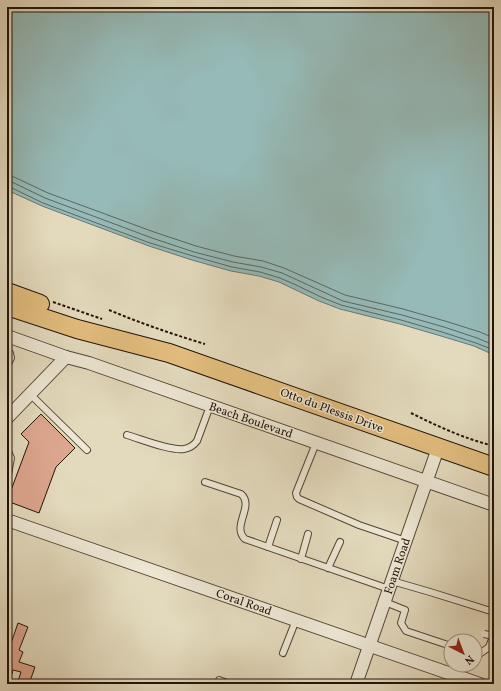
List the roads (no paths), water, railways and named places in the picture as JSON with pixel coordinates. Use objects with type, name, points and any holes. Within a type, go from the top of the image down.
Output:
[{"type":"main road","name":"Otto du Plessis Drive","points":[[7,292],[82,319],[112,328],[169,353]]},
{"type":"main road","name":"Otto du Plessis Drive","points":[[7,306],[77,328],[169,353],[494,467]]},
{"type":"street","name":"Beach Boulevard","points":[[7,336],[494,505]]},
{"type":"street","points":[[7,418],[66,357]]},
{"type":"street","name":"Foam Road","points":[[356,684],[438,448]]},
{"type":"street","name":"Coral Road","points":[[7,520],[476,683]]},
{"type":"lane","points":[[7,351],[10,353],[11,358],[7,366]]},
{"type":"lane","points":[[30,394],[87,450]]},
{"type":"lane","points":[[126,435],[170,448],[188,448],[194,445],[197,441],[210,406]]},
{"type":"lane","points":[[316,443],[296,493],[298,498],[359,525],[406,541]]},
{"type":"lane","points":[[7,448],[11,458],[7,480]]},
{"type":"lane","points":[[205,482],[242,495],[245,499],[246,504],[240,530],[241,535],[245,539],[328,568],[390,585],[430,592],[494,612]]},
{"type":"lane","points":[[268,547],[277,520]]},
{"type":"lane","points":[[301,559],[308,534]]},
{"type":"lane","points":[[328,568],[340,542]]},
{"type":"lane","points":[[385,602],[405,610],[401,623],[406,631],[443,643]]},
{"type":"lane","points":[[283,653],[296,620]]},
{"type":"lane","points":[[483,651],[489,647],[494,635],[484,634]]},
{"type":"lane","points":[[219,680],[230,684]]},
{"type":"water","points":[[7,7],[494,7],[494,355],[474,346],[441,336],[340,309],[279,282],[259,276],[231,271],[149,246],[42,206],[7,190]]}]
